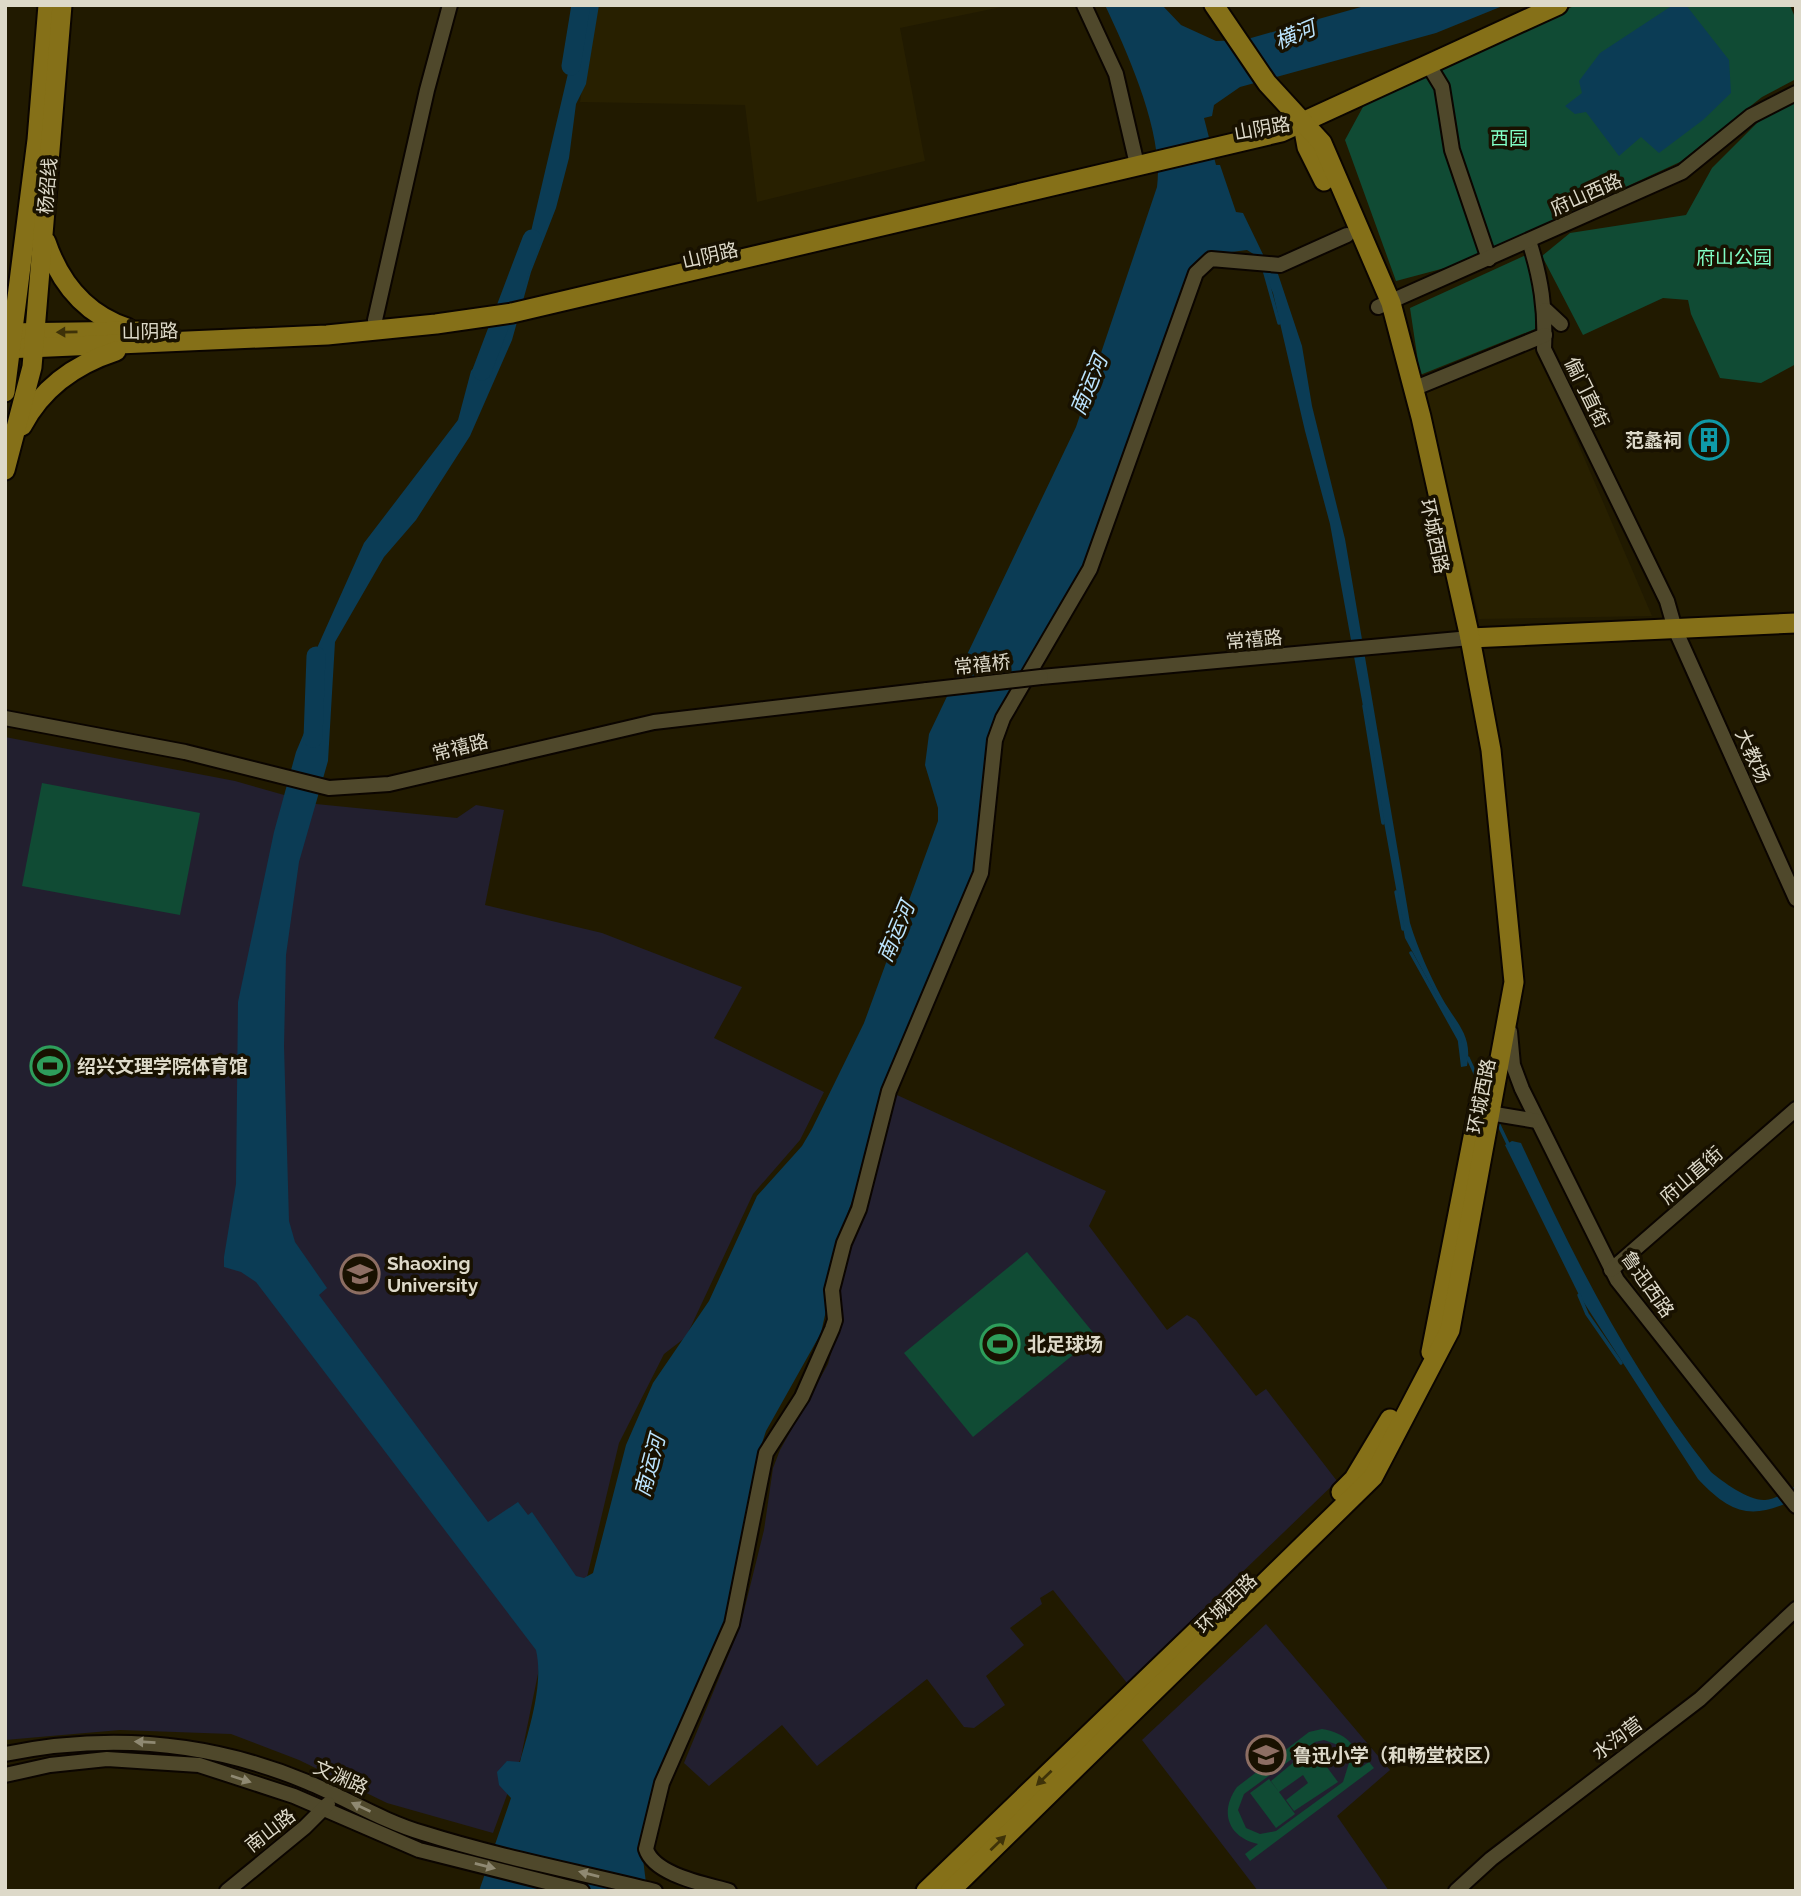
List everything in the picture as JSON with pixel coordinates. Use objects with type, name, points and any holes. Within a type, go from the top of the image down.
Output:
[{"type":"main road","name":"杨绍线","points":[[10,449],[34,350],[35,235],[48,5]]},
{"type":"main road","name":"杨绍线","points":[[5,392],[10,346],[35,235],[62,5]]},
{"type":"main road","points":[[1214,5],[1267,83],[1302,122],[1558,5]]},
{"type":"main road","name":"山阴路","points":[[140,337],[327,335],[507,308],[1216,141],[1281,132],[1302,122]]},
{"type":"main road","name":"环城西路","points":[[926,1891],[1354,1479],[1432,1350],[1483,1122],[1496,1084],[1514,982],[1491,750],[1410,423],[1384,305],[1307,147],[1302,122]]},
{"type":"main road","name":"环城西路","points":[[950,1891],[1373,1478],[1450,1330],[1483,1122],[1487,1066],[1501,982],[1478,752],[1464,638],[1413,389],[1322,143],[1302,122]]},
{"type":"main road","name":"山阴路","points":[[10,346],[34,350],[140,337],[507,308],[1135,156],[1155,156]]},
{"type":"main road","points":[[5,275],[35,235],[66,285],[85,306],[140,337]]},
{"type":"main road","points":[[5,470],[10,449],[26,419],[54,384],[96,358],[140,337]]},
{"type":"main road","points":[[1464,638],[1796,623]]},
{"type":"street","points":[[375,320],[427,90],[450,5]]},
{"type":"street","points":[[1084,5],[1116,74],[1135,156]]},
{"type":"street","points":[[1428,64],[1442,87],[1452,150],[1489,259]]},
{"type":"street","name":"府山西路","points":[[1384,305],[1682,172],[1751,116],[1796,93]]},
{"type":"street","points":[[729,1891],[663,1868],[653,1862],[646,1849],[662,1783],[732,1624],[766,1453],[802,1397],[832,1329],[835,1279],[844,1243],[859,1209],[889,1091],[981,873],[995,740],[1003,718],[1090,569],[1196,273],[1212,259],[1280,265],[1348,235]]},
{"type":"street","name":"偏门直街","points":[[1528,241],[1540,277],[1546,310],[1544,349],[1667,601],[1675,629]]},
{"type":"street","points":[[1546,310],[1561,324]]},
{"type":"street","points":[[1413,389],[1545,335]]},
{"type":"street","name":"大教场","points":[[1675,629],[1796,899]]},
{"type":"street","name":"常禧路","points":[[1041,677],[1464,638]]},
{"type":"street","name":"常禧桥","points":[[927,690],[1041,677]]},
{"type":"street","name":"常禧路","points":[[5,718],[185,752],[329,789],[388,784],[654,722],[927,690]]},
{"type":"street","name":"鲁迅西路","points":[[1508,1017],[1513,1065],[1537,1121],[1611,1270],[1789,1497]]},
{"type":"street","name":"府山直街","points":[[1611,1270],[1796,1109]]},
{"type":"street","points":[[1483,1122],[1537,1121]]},
{"type":"street","name":"水沟营","points":[[1456,1891],[1491,1859],[1700,1699],[1796,1609]]},
{"type":"street","name":"文渊路","points":[[5,1754],[46,1746],[111,1741],[205,1749],[305,1781],[424,1834],[655,1891]]},
{"type":"street","name":"文渊路","points":[[5,1775],[50,1765],[107,1759],[199,1765],[326,1809],[419,1850],[582,1891]]},
{"type":"street","name":"南山路","points":[[227,1891],[326,1809],[333,1794]]},
{"type":"shaded area","points":[[595,5],[1011,5],[900,28],[925,161],[757,202],[745,105],[580,102]]},
{"type":"shaded area","points":[[1537,348],[1652,616],[1479,619],[1426,393]]},
{"type":"shaded area","name":"Shaoxing University","points":[[5,737],[235,781],[316,804],[457,818],[476,805],[504,810],[485,905],[602,933],[742,987],[714,1038],[824,1092],[800,1140],[753,1194],[686,1337],[664,1354],[619,1443],[587,1577],[541,1659],[521,1757],[493,1833],[387,1803],[299,1760],[231,1734],[120,1730],[5,1740]]},
{"type":"shaded area","points":[[897,1095],[1106,1191],[1089,1226],[1167,1330],[1187,1315],[1196,1320],[1256,1396],[1266,1389],[1337,1481],[1127,1683],[1053,1590],[1040,1598],[1042,1604],[1010,1628],[1024,1645],[986,1676],[1005,1705],[974,1728],[964,1727],[927,1679],[817,1766],[782,1725],[709,1786],[684,1763],[740,1627],[764,1530],[773,1468],[780,1450],[828,1364],[840,1321],[837,1281],[865,1209],[886,1121]]},
{"type":"shaded area","name":"鲁迅小学（和畅堂校区）","points":[[1266,1624],[1390,1770],[1337,1816],[1389,1891],[1258,1891],[1142,1740]]},
{"type":"green space","name":"西园","points":[[1576,5],[1790,5],[1796,20],[1796,79],[1762,97],[1680,162],[1456,265],[1396,281],[1345,140],[1364,105]]},
{"type":"green space","name":"府山公园","points":[[1796,102],[1796,364],[1761,383],[1720,378],[1691,314],[1688,300],[1663,298],[1583,335],[1542,256],[1570,233],[1686,215],[1712,168],[1770,110]]},
{"type":"green space","points":[[1528,254],[1536,290],[1535,329],[1420,375],[1410,308]]},
{"type":"green space","points":[[42,783],[200,813],[180,915],[22,886]]},
{"type":"green space","name":"北足球场","points":[[1027,1252],[1096,1336],[973,1437],[904,1353]]},
{"type":"green space","points":[[1322,1729],[1337,1733],[1353,1746],[1360,1768],[1369,1762],[1374,1768],[1250,1861],[1245,1854],[1258,1844],[1248,1841],[1233,1829],[1228,1814],[1232,1796],[1237,1787],[1309,1732]],"holes":[[[1324,1740],[1341,1746],[1349,1763],[1343,1782],[1276,1831],[1260,1834],[1246,1828],[1238,1810],[1244,1794],[1315,1742]]]},
{"type":"green space","points":[[1312,1747],[1338,1782],[1294,1811],[1286,1800],[1308,1783],[1303,1775],[1279,1792],[1271,1781]]},
{"type":"green space","points":[[1269,1779],[1295,1814],[1276,1828],[1250,1793]]},
{"type":"water","points":[[584,5],[599,5],[586,84],[576,104],[569,158],[556,208],[531,272],[512,340],[470,436],[416,520],[384,557],[335,642],[328,761],[299,862],[286,955],[284,1046],[289,1221],[295,1242],[327,1288],[319,1295],[488,1522],[518,1502],[528,1515],[532,1512],[576,1576],[584,1578],[593,1573],[626,1445],[653,1383],[709,1301],[757,1196],[802,1146],[812,1129],[864,1023],[938,821],[938,808],[925,765],[929,734],[1076,427],[1157,187],[1158,166],[1150,119],[1124,47],[1105,5],[1162,5],[1181,25],[1216,41],[1244,40],[1368,5],[1505,5],[1436,33],[1240,87],[1214,105],[1212,116],[1204,118],[1216,165],[1220,165],[1236,212],[1243,213],[1271,271],[1277,271],[1302,346],[1312,406],[1345,539],[1410,923],[1433,980],[1465,1037],[1468,1055],[1467,1066],[1461,1067],[1457,1034],[1405,938],[1330,524],[1273,293],[1255,255],[1247,250],[1215,254],[1206,258],[1089,561],[1004,715],[987,840],[848,1212],[821,1333],[766,1431],[758,1455],[755,1489],[730,1620],[642,1851],[647,1891],[479,1891],[511,1798],[499,1785],[497,1772],[507,1761],[520,1762],[531,1721],[537,1692],[536,1650],[256,1282],[241,1272],[224,1267],[236,1184],[238,1002],[274,832],[296,752],[314,709],[313,657],[364,543],[458,420],[471,371],[495,342],[529,240]]},
{"type":"water","points":[[1673,5],[1686,5],[1729,60],[1731,93],[1703,120],[1659,153],[1641,137],[1619,156],[1586,112],[1575,114],[1565,106],[1582,93],[1579,81],[1600,53]]},
{"type":"water","points":[[1512,1141],[1521,1143],[1583,1271],[1630,1354],[1682,1434],[1711,1472],[1736,1490],[1765,1500],[1796,1486],[1796,1499],[1767,1510],[1743,1510],[1721,1500],[1698,1479],[1579,1295],[1505,1145]]},
{"type":"waterway","points":[[571,66],[581,5]]},
{"type":"waterway","points":[[482,371],[532,239]]},
{"type":"waterway","points":[[1265,273],[1279,323]]},
{"type":"waterway","points":[[313,738],[316,656]]},
{"type":"waterway","points":[[1364,706],[1383,823]]},
{"type":"waterway","points":[[1396,892],[1403,929]]},
{"type":"waterway","points":[[1411,953],[1460,1041]]},
{"type":"waterway","points":[[1468,1058],[1479,1082]]},
{"type":"waterway","points":[[1497,1121],[1509,1146]]},
{"type":"waterway","points":[[1579,1295],[1587,1314],[1621,1363]]},
{"type":"place","name":"范蠡祠","points":[[1709,440]]},
{"type":"place","name":"绍兴文理学院体育馆","points":[[50,1066]]},
{"type":"place","name":"Shaoxing University","points":[[360,1274]]},
{"type":"place","name":"北足球场","points":[[1000,1344]]},
{"type":"place","name":"鲁迅小学（和畅堂校区）","points":[[1266,1755]]},
{"type":"water label","name":"横河","points":[[1295,35]]},
{"type":"water label","name":"南运河","points":[[1089,385]]},
{"type":"water label","name":"南运河","points":[[896,932]]},
{"type":"water label","name":"南运河","points":[[650,1466]]}]
